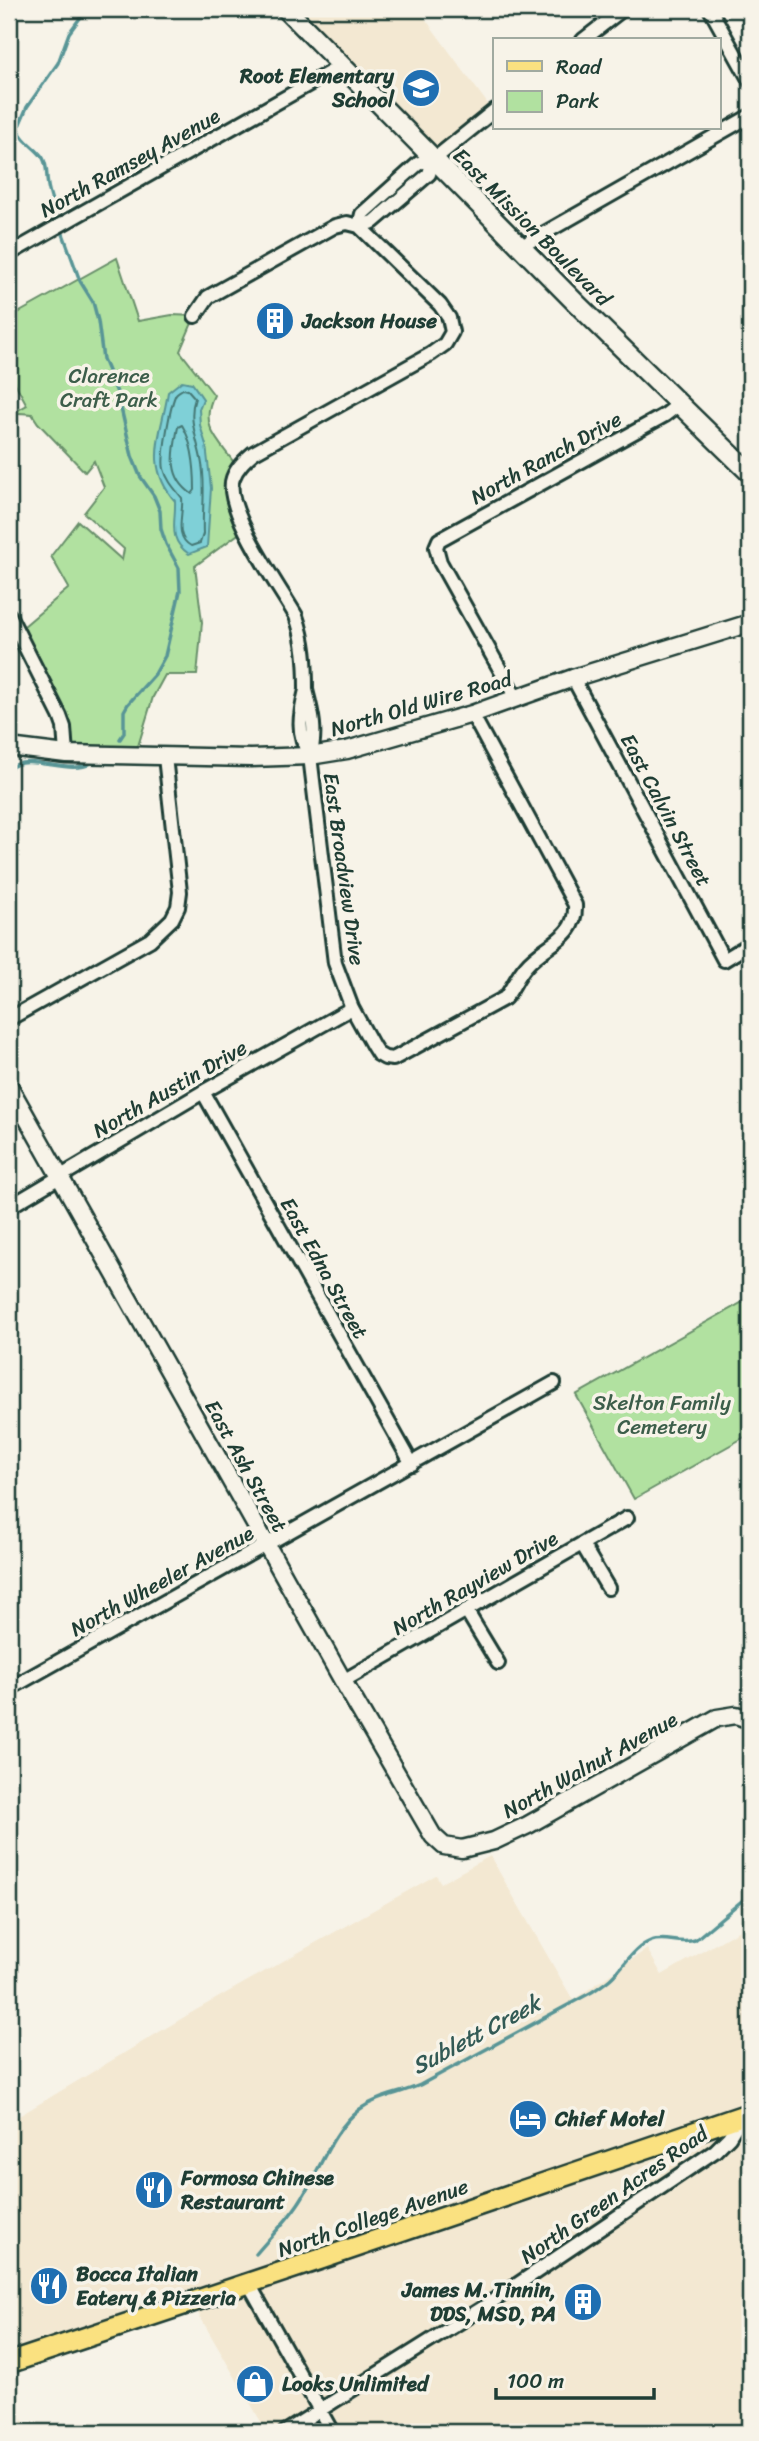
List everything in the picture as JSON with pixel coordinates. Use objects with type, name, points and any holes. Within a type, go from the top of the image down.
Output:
[{"type":"main road","name":"East Mission Boulevard","points":[[286,9],[433,160],[678,405],[750,473]]},
{"type":"main road","name":"North College Avenue","points":[[9,2362],[248,2284],[746,2114]]},
{"type":"street","points":[[586,38],[623,9]]},
{"type":"street","points":[[710,9],[750,81]]},
{"type":"street","name":"North Ramsey Avenue","points":[[9,254],[342,65]]},
{"type":"street","points":[[195,316],[208,297],[335,226],[347,223],[359,226],[362,214],[419,163],[433,160],[493,112]]},
{"type":"street","points":[[520,247],[750,116]]},
{"type":"street","name":"East Broadview Drive","points":[[359,226],[440,305],[449,318],[452,332],[445,344],[431,354],[253,453],[241,463],[232,479],[231,496],[237,515],[301,629],[306,656],[306,690],[313,713],[314,741],[310,756],[334,956],[352,1008],[378,1054],[385,1058],[403,1055],[505,998],[524,968],[563,936],[576,917],[575,905],[472,714]]},
{"type":"street","name":"North Ranch Drive","points":[[516,698],[440,562],[436,547],[445,536],[665,415],[678,405]]},
{"type":"street","points":[[9,615],[64,727],[66,754]]},
{"type":"street","name":"North Old Wire Road","points":[[9,747],[66,754],[165,757],[310,756],[347,750],[472,714],[573,678],[750,623]]},
{"type":"street","name":"East Calvin Street","points":[[573,678],[724,960],[750,944]]},
{"type":"street","points":[[9,1019],[133,951],[163,930],[172,919],[178,907],[180,892],[165,757]]},
{"type":"street","name":"North Austin Drive","points":[[9,1207],[203,1092],[352,1008]]},
{"type":"street","name":"East Ash Street","points":[[9,1086],[266,1545],[433,1836],[444,1846],[462,1849]]},
{"type":"street","name":"East Edna Street","points":[[203,1092],[412,1464]]},
{"type":"street","name":"North Wheeler Avenue","points":[[9,1689],[554,1383]]},
{"type":"street","name":"North Rayview Drive","points":[[343,1681],[627,1518]]},
{"type":"street","points":[[582,1544],[608,1588]]},
{"type":"street","points":[[466,1610],[498,1663]]},
{"type":"street","name":"North Walnut Avenue","points":[[462,1849],[494,1841],[516,1830],[717,1718],[743,1717]]},
{"type":"street","name":"North Green Acres Road","points":[[285,2432],[495,2300],[715,2151],[746,2114]]},
{"type":"street","points":[[248,2284],[332,2432]]},
{"type":"shaded area","name":"Root Elementary School","points":[[286,9],[418,9],[493,111],[433,160]]},
{"type":"shaded area","points":[[490,1856],[573,2000],[647,1949],[662,1975],[750,1924],[750,2432],[267,2432],[192,2303],[9,2363],[9,2122],[196,2010],[436,1875],[441,1883]]},
{"type":"shaded area","points":[[9,2397],[29,2432],[9,2432]]},
{"type":"green space","name":"Clarence Craft Park","points":[[117,258],[138,321],[172,315],[195,316],[180,351],[214,395],[208,416],[210,425],[218,442],[238,468],[232,479],[245,529],[195,566],[202,622],[197,675],[165,675],[153,697],[135,756],[66,754],[64,727],[17,632],[69,588],[51,556],[78,521],[122,560],[124,549],[84,513],[104,487],[94,461],[85,472],[32,414],[20,413],[9,419],[9,415],[27,405],[9,372],[9,318]]},
{"type":"green space","name":"Skelton Family Cemetery","points":[[750,1298],[750,1434],[634,1499],[576,1395]]},
{"type":"water","points":[[182,381],[192,383],[203,399],[199,409],[200,425],[206,445],[211,488],[207,547],[189,554],[175,536],[175,501],[165,487],[157,461],[159,435],[168,392]]},
{"type":"waterway","points":[[55,219],[45,161],[18,128],[27,107],[58,63],[69,33],[85,9]]},
{"type":"waterway","points":[[62,231],[80,281],[93,302],[103,359],[118,395],[132,456],[140,476],[154,496],[160,511],[161,529],[166,544],[179,568],[180,591],[165,656],[155,674],[124,711],[124,733],[120,739]]},
{"type":"waterway","points":[[9,769],[27,762],[72,767],[91,763]]},
{"type":"waterway","name":"Sublett Creek","points":[[256,2254],[293,2211],[333,2141],[360,2109],[374,2101],[420,2085],[592,1992],[610,1979],[645,1944],[657,1940],[695,1940],[750,1894]]},
{"type":"place","name":"Root Elementary School","points":[[421,88]]},
{"type":"place","name":"Jackson House","points":[[275,321]]},
{"type":"place","name":"Chief Motel","points":[[528,2119]]},
{"type":"place","name":"Formosa Chinese Restaurant","points":[[154,2190]]},
{"type":"place","name":"Bocca Italian Eatery & Pizzeria","points":[[49,2286]]},
{"type":"place","name":"James M. Tinnin, DDS, MSD, PA","points":[[583,2302]]},
{"type":"place","name":"Looks Unlimited","points":[[255,2384]]}]
